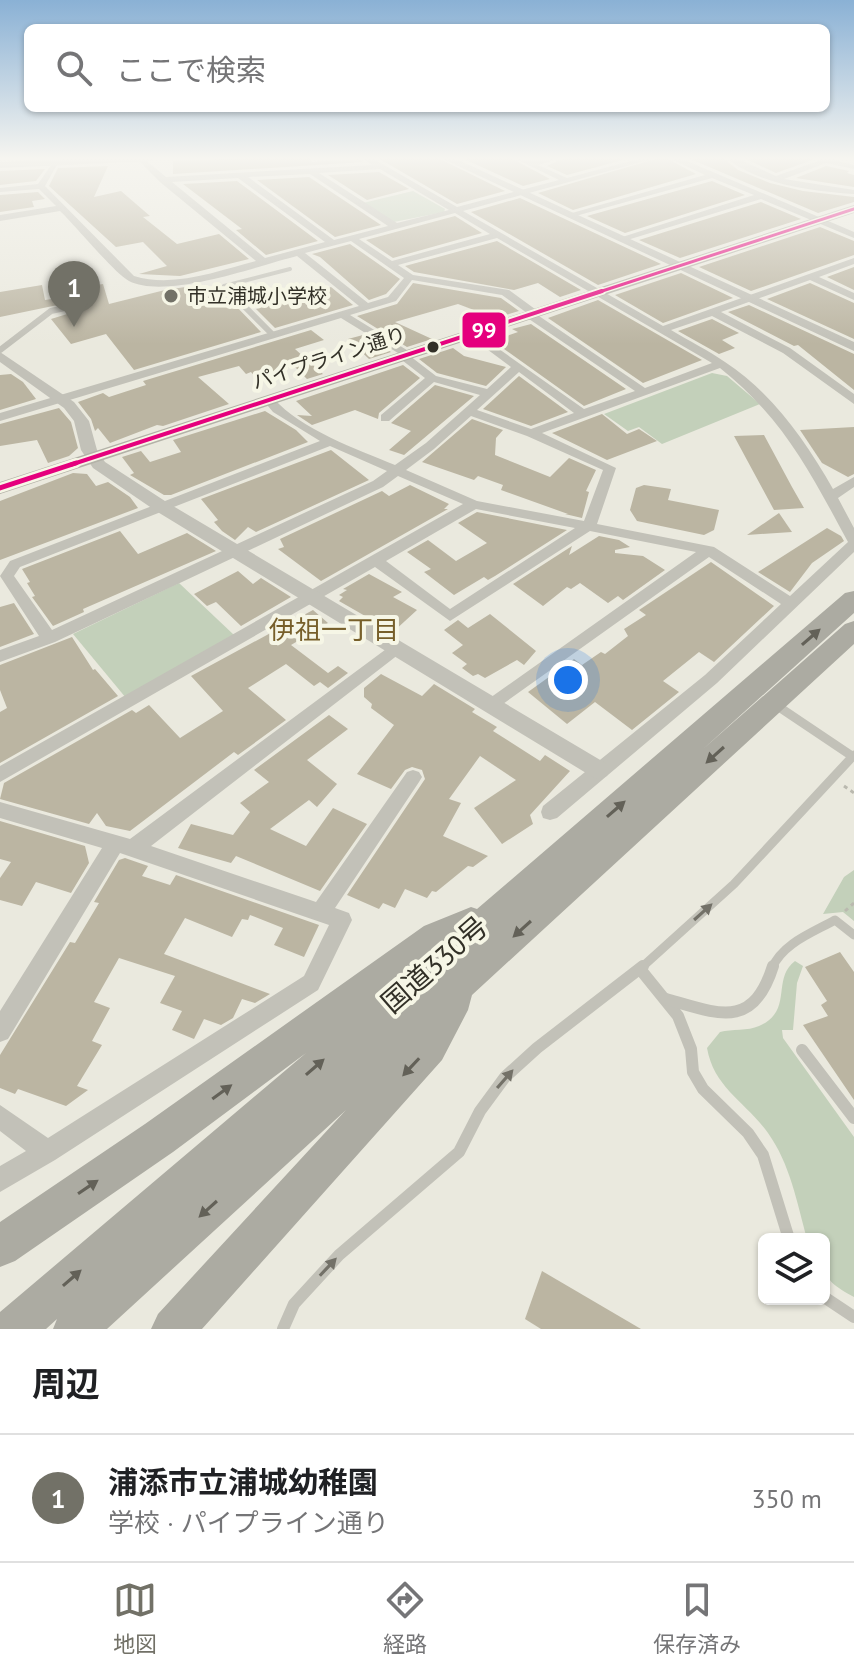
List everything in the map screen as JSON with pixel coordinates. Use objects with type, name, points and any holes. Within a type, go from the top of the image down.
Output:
[{"type":"highway","name":"国道330号","points":[[13,1329],[854,599]]},
{"type":"highway","name":"国道330号","points":[[75,1329],[854,630]]},
{"type":"highway","points":[[0,1246],[159,1138],[436,937],[459,925],[485,919]]},
{"type":"highway","points":[[173,1329],[429,1047],[468,978]]},
{"type":"main road","name":"パイプライン通り","points":[[0,488],[819,220]]},
{"type":"street","points":[[72,220],[131,278],[144,283],[181,283],[417,220]]},
{"type":"street","points":[[212,220],[262,261]]},
{"type":"street","points":[[301,220],[332,243]]},
{"type":"street","points":[[386,220],[395,226]]},
{"type":"street","points":[[471,220],[721,364],[768,401],[811,460],[854,542],[711,679],[550,812]]},
{"type":"street","points":[[580,220],[853,346]]},
{"type":"street","points":[[621,239],[683,220]]},
{"type":"street","points":[[819,220],[854,235]]},
{"type":"street","points":[[391,264],[496,235]]},
{"type":"street","points":[[352,238],[410,277],[505,292],[644,392]]},
{"type":"street","points":[[298,252],[365,306]]},
{"type":"street","points":[[662,330],[814,278],[854,261]]},
{"type":"street","points":[[0,417],[392,299],[410,277]]},
{"type":"street","points":[[814,278],[854,297]]},
{"type":"street","points":[[712,312],[818,368],[854,400]]},
{"type":"street","points":[[342,314],[404,355],[432,378],[488,393]]},
{"type":"street","points":[[472,333],[583,414]]},
{"type":"street","points":[[0,356],[7,367],[76,412],[99,465],[162,507],[599,770]]},
{"type":"street","points":[[531,433],[721,364]]},
{"type":"street","points":[[0,656],[49,638],[234,549],[305,519],[396,472],[430,446],[519,366]]},
{"type":"street","points":[[385,418],[432,378]]},
{"type":"street","points":[[269,400],[277,409],[330,442],[474,504],[709,550],[791,604]]},
{"type":"street","points":[[378,562],[450,616],[590,525],[610,468],[531,433],[468,411]]},
{"type":"street","points":[[49,638],[7,576],[15,564],[330,442]]},
{"type":"street","points":[[830,497],[854,481]]},
{"type":"street","points":[[0,775],[312,595],[378,562],[474,504]]},
{"type":"street","points":[[493,705],[709,550]]},
{"type":"street","points":[[0,1031],[124,846],[397,647]]},
{"type":"street","points":[[321,912],[413,777]]},
{"type":"street","points":[[0,810],[124,846],[342,920],[311,983],[0,1180]]},
{"type":"street","points":[[0,1117],[47,1152]]},
{"type":"lane","points":[[273,335],[224,286],[290,269]]},
{"type":"lane","points":[[0,350],[51,311],[74,306]]},
{"type":"lane","points":[[283,1329],[294,1304],[339,1255],[459,1152],[480,1111],[505,1077],[537,1048],[640,969],[734,884],[853,756],[773,703]]},
{"type":"lane","points":[[665,999],[724,1014],[751,1008],[767,989],[774,964],[786,949],[835,920],[854,935]]},
{"type":"lane","points":[[640,969],[678,1016],[691,1049],[693,1072],[703,1089],[748,1133],[763,1155],[787,1233]]},
{"type":"lane","points":[[802,1050],[854,1118]]},
{"type":"lane","points":[[830,1301],[854,1317]]},
{"type":"green space","points":[[712,373],[727,376],[760,404],[662,444],[639,427],[628,431],[604,414]]},
{"type":"green space","points":[[179,583],[234,635],[126,698],[73,634]]},
{"type":"green space","points":[[854,870],[854,921],[843,912],[823,914],[844,877]]},
{"type":"green space","points":[[795,961],[803,966],[797,983],[793,1030],[782,1030],[783,1038],[854,1137],[854,1297],[830,1280],[830,1233],[805,1233],[792,1184],[776,1145],[723,1084],[707,1048],[720,1032],[755,1028],[770,1020],[779,1004],[788,968]]},
{"type":"building","points":[[86,220],[147,220],[177,244],[219,234],[249,259],[180,276],[139,274],[167,266],[143,242],[116,247]]},
{"type":"building","points":[[230,220],[290,220],[318,241],[266,255],[236,230],[242,229]]},
{"type":"building","points":[[312,220],[374,220],[381,225],[335,237]]},
{"type":"building","points":[[440,220],[461,220],[482,233],[393,258],[366,240]]},
{"type":"building","points":[[485,220],[567,220],[661,264],[598,285]]},
{"type":"building","points":[[596,220],[666,220],[625,233]]},
{"type":"building","points":[[703,220],[798,220],[680,258],[639,240]]},
{"type":"building","points":[[820,227],[854,241],[854,255],[751,291],[699,267]]},
{"type":"building","points":[[497,241],[581,290],[560,297],[538,283],[514,290],[414,272],[405,266]]},
{"type":"building","points":[[350,244],[400,279],[386,294],[369,300],[320,257],[312,254]]},
{"type":"building","points":[[854,267],[854,290],[827,277]]},
{"type":"building","points":[[681,273],[733,298],[663,323],[615,295]]},
{"type":"building","points":[[413,283],[501,298],[519,311],[495,318],[458,304],[395,322],[432,339],[407,347],[357,316],[397,304]]},
{"type":"building","points":[[810,283],[854,303],[854,339],[767,299]]},
{"type":"building","points":[[103,284],[109,304],[199,285],[215,301],[230,300],[261,332],[134,370],[106,334],[71,344],[51,319],[77,311],[80,306],[77,301],[0,317],[0,292],[42,285],[45,300],[77,295],[76,288]]},
{"type":"building","points":[[331,287],[353,305],[275,328],[256,309]]},
{"type":"building","points":[[598,300],[702,360],[643,383],[548,318]]},
{"type":"building","points":[[749,305],[854,354],[854,390],[798,345],[794,346],[728,312]]},
{"type":"building","points":[[712,319],[739,333],[722,340],[735,348],[719,354],[678,331]]},
{"type":"building","points":[[531,324],[626,389],[584,406],[493,341],[518,332],[512,329]]},
{"type":"building","points":[[311,330],[324,340],[295,349],[323,374],[307,379],[294,366],[256,378],[251,372],[246,374],[239,366],[198,377],[229,404],[163,426],[157,425],[110,443],[98,428],[95,431],[91,419],[78,402],[103,393],[109,397],[146,385],[143,381]]},
{"type":"building","points":[[363,335],[391,352],[369,359],[348,339]]},
{"type":"building","points":[[453,348],[464,356],[506,367],[486,386],[437,373],[419,359]]},
{"type":"building","points":[[403,365],[420,378],[379,413],[378,419],[355,410],[312,425],[297,415],[312,416],[296,401]]},
{"type":"building","points":[[11,374],[23,382],[36,399],[0,410],[0,375]]},
{"type":"building","points":[[519,376],[568,412],[531,426],[483,409]]},
{"type":"building","points":[[435,385],[474,396],[404,455],[389,450],[411,431],[391,423]]},
{"type":"building","points":[[59,408],[71,422],[78,448],[69,456],[48,463],[37,440],[0,446],[0,424]]},
{"type":"building","points":[[265,411],[296,430],[308,442],[171,495],[164,495],[130,475],[134,473],[122,457],[141,451],[150,462],[181,452],[173,440]]},
{"type":"building","points":[[602,414],[627,434],[639,429],[657,441],[607,460],[552,433]]},
{"type":"building","points":[[472,419],[503,430],[496,438],[495,455],[550,477],[569,458],[596,470],[586,491],[589,492],[582,518],[501,490],[503,485],[478,476],[474,480],[422,462]]},
{"type":"building","points":[[854,427],[854,474],[848,477],[822,463],[800,430]]},
{"type":"building","points":[[764,435],[804,508],[774,510],[734,436]]},
{"type":"building","points":[[331,450],[369,480],[256,532],[248,527],[235,540],[214,522],[218,520],[201,499]]},
{"type":"building","points":[[73,473],[87,474],[96,486],[108,482],[130,497],[138,508],[0,560],[0,501]]},
{"type":"building","points":[[410,485],[449,504],[444,509],[448,509],[321,581],[278,549],[284,547],[280,539],[382,491],[389,496]]},
{"type":"building","points":[[644,485],[671,489],[668,500],[719,510],[714,530],[704,535],[637,521],[630,510],[636,488]]},
{"type":"building","points":[[477,512],[567,530],[495,576],[488,580],[484,577],[454,595],[424,572],[431,569],[407,552],[428,540],[456,561],[487,543],[458,523]]},
{"type":"building","points":[[779,513],[792,532],[747,535]]},
{"type":"building","points":[[827,528],[844,541],[812,563],[790,592],[758,572]]},
{"type":"building","points":[[120,531],[138,554],[187,533],[216,551],[83,609],[84,612],[53,626],[32,597],[35,596],[22,569]]},
{"type":"building","points":[[599,536],[619,540],[630,547],[615,550],[615,553],[643,556],[665,570],[623,600],[618,596],[608,603],[580,583],[571,589],[567,587],[543,606],[513,584],[572,546],[569,555]]},
{"type":"building","points":[[711,562],[774,606],[714,662],[699,652],[663,681],[679,692],[632,730],[595,702],[567,724],[528,692],[574,659],[582,665],[601,652],[605,654],[628,636],[624,629],[646,615],[639,610]]},
{"type":"building","points":[[238,571],[253,584],[261,578],[291,597],[241,626],[216,602],[207,606],[194,594]]},
{"type":"building","points":[[369,574],[402,592],[393,597],[417,610],[393,632],[339,601],[343,597],[339,595],[347,590],[343,589]]},
{"type":"building","points":[[14,603],[34,634],[0,647],[0,607]]},
{"type":"building","points":[[313,610],[328,623],[291,645],[328,673],[338,666],[348,673],[328,688],[320,682],[314,686],[286,664],[248,688],[286,720],[238,755],[234,752],[130,831],[106,826],[97,813],[89,824],[0,799],[4,783],[132,710],[136,713],[149,705],[180,738],[223,711],[191,676]]},
{"type":"building","points":[[490,614],[536,651],[524,665],[517,660],[485,678],[478,674],[473,676],[462,668],[467,664],[452,653],[463,645],[444,630],[458,620],[468,628]]},
{"type":"building","points":[[72,637],[93,670],[118,696],[0,763],[0,712],[7,708],[0,690],[0,665]]},
{"type":"building","points":[[381,674],[422,696],[434,684],[475,709],[472,712],[497,727],[493,731],[540,761],[545,755],[570,771],[530,815],[533,824],[502,844],[474,808],[516,780],[480,756],[449,799],[461,803],[443,836],[488,856],[473,867],[468,866],[436,892],[432,891],[427,898],[405,889],[395,908],[383,903],[379,909],[347,895],[425,779],[422,770],[412,767],[405,770],[391,789],[357,774],[394,725],[371,708],[372,704],[364,697],[364,688]]},
{"type":"building","points":[[329,715],[348,729],[307,760],[337,784],[317,807],[309,800],[270,829],[306,846],[333,808],[367,824],[320,891],[236,856],[231,863],[178,848],[191,824],[233,835],[250,812],[240,803],[269,782],[254,770]]},
{"type":"building","points":[[0,821],[85,846],[89,863],[71,893],[36,882],[22,906],[0,900],[0,878],[11,862],[0,859]]},
{"type":"building","points":[[125,858],[148,866],[142,876],[170,885],[176,875],[319,925],[304,957],[274,945],[283,928],[250,915],[248,920],[242,919],[232,937],[185,918],[164,954],[270,994],[255,1003],[242,999],[233,1018],[221,1025],[204,1019],[194,1039],[172,1030],[182,1011],[160,1003],[175,976],[119,958],[94,1002],[110,1008],[92,1041],[102,1045],[77,1086],[88,1090],[66,1106],[18,1089],[15,1094],[0,1088],[0,1055],[70,942],[75,943],[99,903],[94,902],[119,860]]},
{"type":"building","points":[[840,952],[854,972],[854,1100],[803,1025],[828,1016],[821,1005],[827,1001],[805,967]]},
{"type":"building","points":[[542,1271],[641,1329],[541,1329],[525,1319]]},
{"type":"transit line","name":"99","points":[[0,488],[820,220]]},
{"type":"place","name":"市立浦城小学校","points":[[171,296]]},
{"type":"place","name":"浦添市立浦城幼稚園","points":[[74,327]]},
{"type":"district","name":"伊祖一丁目","points":[[334,629]]}]
